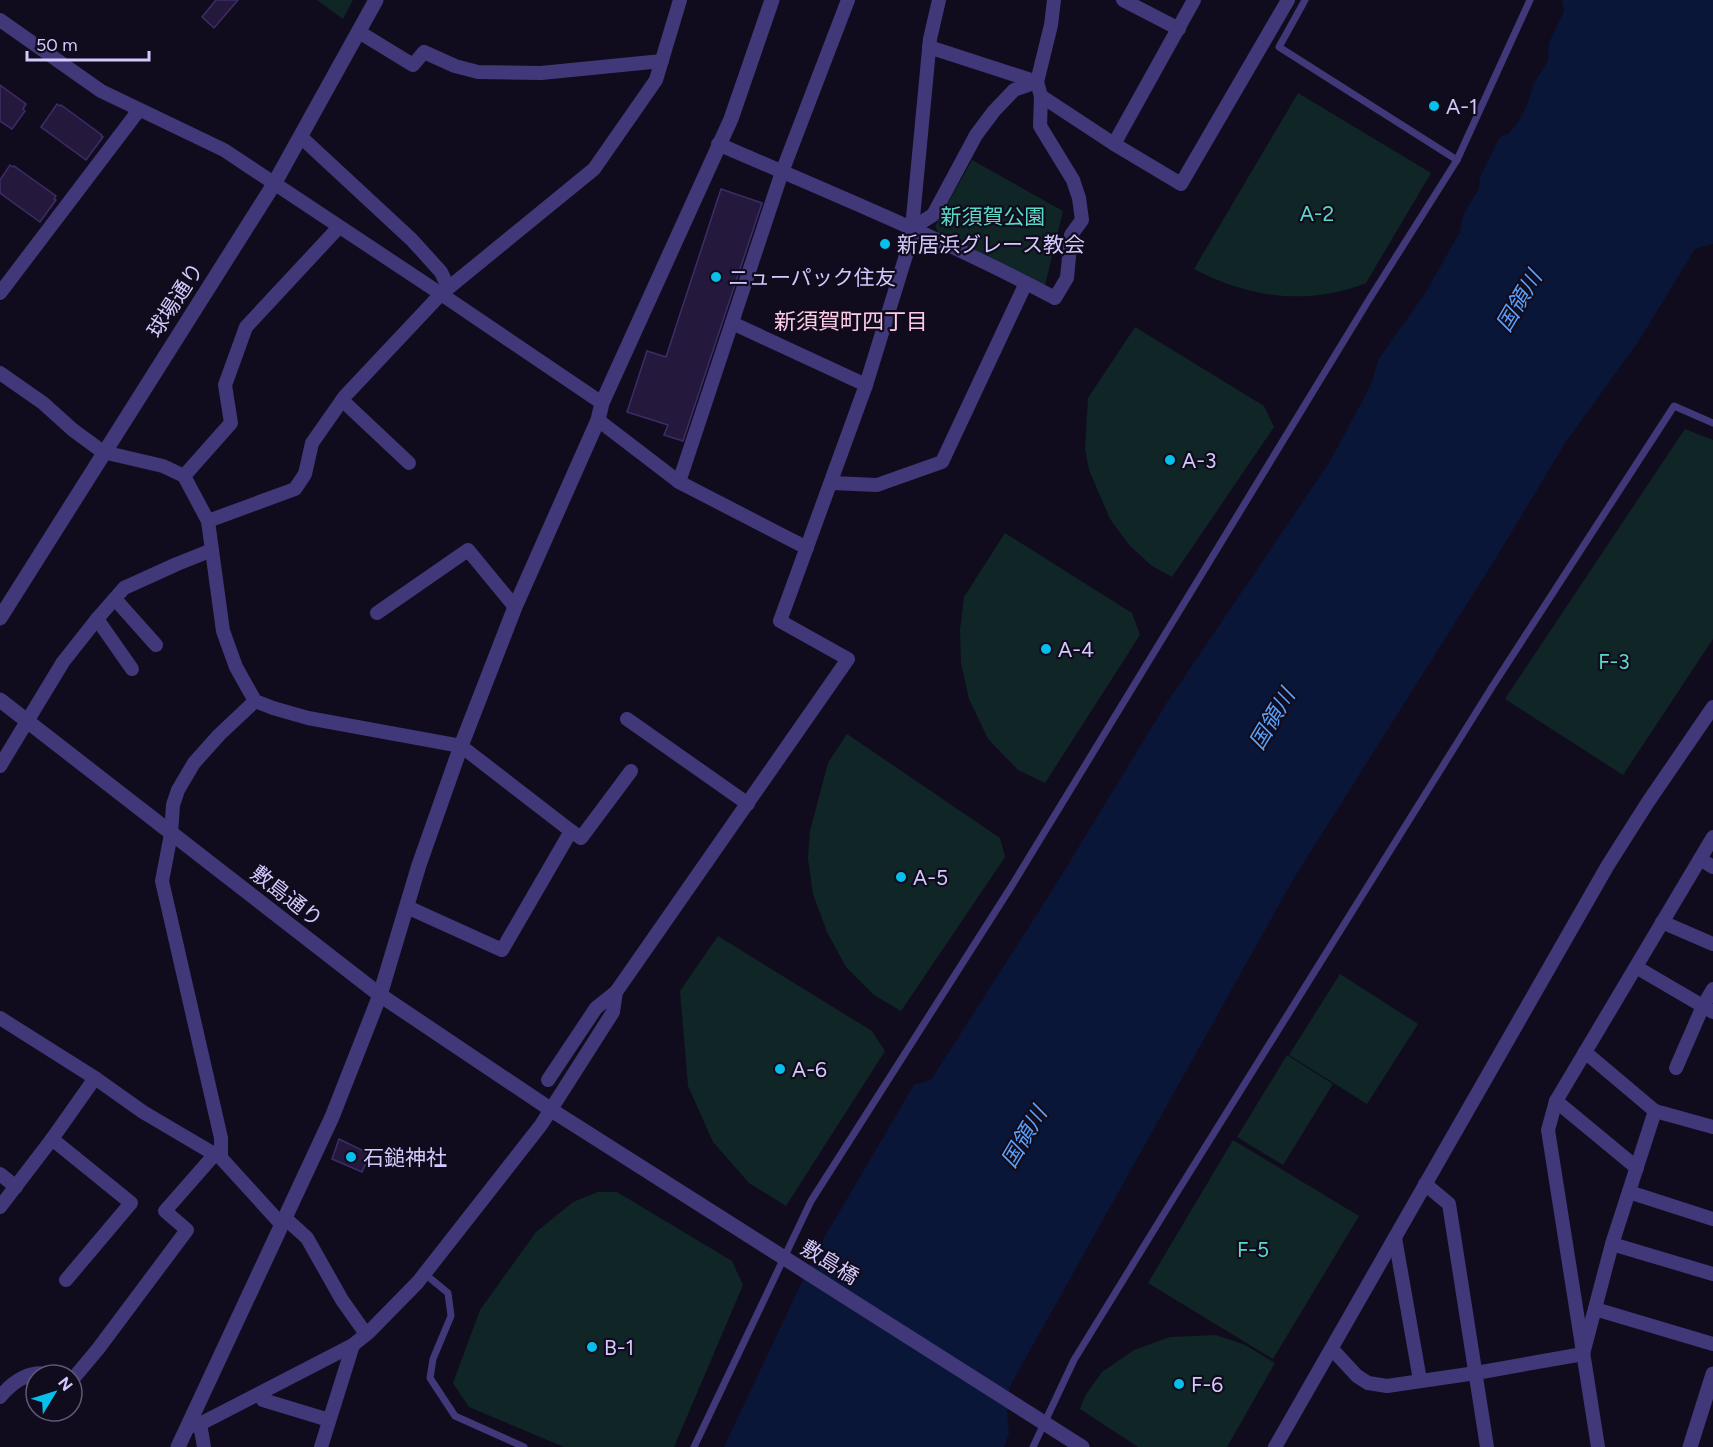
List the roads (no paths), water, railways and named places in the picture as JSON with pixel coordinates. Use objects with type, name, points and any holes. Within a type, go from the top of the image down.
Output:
[{"type":"street","name":"球場通り","points":[[0,618],[274,184],[376,0]]},
{"type":"street","points":[[208,521],[295,489],[305,474],[312,443],[342,400],[444,290],[594,169],[656,80],[680,0]]},
{"type":"street","points":[[178,1447],[194,1426],[283,1222],[332,1118],[380,995],[419,865],[461,746],[515,607],[598,420],[602,403],[731,118],[772,0]]},
{"type":"street","points":[[679,482],[782,172],[848,0]]},
{"type":"street","points":[[548,1080],[596,1008],[616,992],[848,659],[780,621],[866,385],[911,239],[929,47],[939,0]]},
{"type":"street","points":[[718,144],[912,228],[1055,298],[1067,278],[1071,235],[1082,220],[1079,198],[1073,180],[1040,126],[1041,96],[1037,82],[1051,26],[1054,0]]},
{"type":"street","points":[[1123,0],[1179,29]]},
{"type":"street","points":[[1114,144],[1194,0]]},
{"type":"street","points":[[1041,96],[1114,144],[1181,183],[1288,0]]},
{"type":"street","points":[[0,20],[101,91],[224,150],[339,227],[444,290],[602,403]]},
{"type":"street","points":[[359,32],[413,65],[424,52],[455,66],[478,72],[541,73],[662,61]]},
{"type":"street","points":[[929,47],[1037,82]]},
{"type":"street","points":[[912,228],[933,215],[976,135],[994,111],[1014,90],[1037,82]]},
{"type":"street","points":[[0,293],[139,110]]},
{"type":"street","points":[[301,137],[412,240],[441,272],[444,290]]},
{"type":"street","points":[[184,476],[231,423],[225,385],[246,327],[339,227]]},
{"type":"street","points":[[832,483],[877,485],[942,462],[1026,283]]},
{"type":"street","points":[[732,323],[866,385]]},
{"type":"street","points":[[0,373],[43,403],[73,430],[103,452],[163,466],[184,476],[208,521],[223,631],[236,667],[255,701],[308,718],[461,746],[581,838],[631,771]]},
{"type":"street","points":[[342,400],[409,463]]},
{"type":"street","points":[[598,420],[679,482],[807,548]]},
{"type":"street","points":[[0,766],[63,662],[124,588],[212,550]]},
{"type":"street","points":[[377,614],[468,550],[515,607]]},
{"type":"street","points":[[115,599],[156,645]]},
{"type":"street","points":[[97,619],[132,669]]},
{"type":"street","name":"敷島通り","points":[[0,700],[380,995],[554,1112]]},
{"type":"street","points":[[84,1366],[187,1230],[165,1211],[218,1156],[221,1138],[162,881],[171,834],[173,805],[178,790],[194,763],[219,735],[255,701]]},
{"type":"street","points":[[1275,1447],[1608,865],[1713,707]]},
{"type":"street","points":[[627,719],[748,804]]},
{"type":"street","points":[[407,907],[502,950],[571,831]]},
{"type":"street","points":[[1598,1447],[1548,1130],[1556,1101],[1713,837]]},
{"type":"street","points":[[1700,859],[1713,867]]},
{"type":"street","points":[[1662,922],[1713,944]]},
{"type":"street","points":[[1636,966],[1708,1009]]},
{"type":"street","points":[[1676,1068],[1708,1009],[1713,988]]},
{"type":"street","points":[[194,1426],[353,1345],[394,1308],[554,1112],[613,1012],[616,992]]},
{"type":"street","points":[[0,1018],[95,1078],[143,1112],[218,1156],[283,1222],[307,1238],[342,1299],[366,1334]]},
{"type":"street","points":[[1585,1052],[1655,1111],[1713,1127]]},
{"type":"street","points":[[0,1206],[52,1139],[95,1078]]},
{"type":"street","points":[[1556,1101],[1637,1167]]},
{"type":"street","points":[[1583,1354],[1612,1244],[1655,1111]]},
{"type":"street","name":"敷島橋","points":[[554,1112],[1082,1447]]},
{"type":"street","points":[[52,1139],[131,1203],[66,1280]]},
{"type":"street","points":[[0,1174],[16,1187]]},
{"type":"street","points":[[1425,1184],[1449,1204],[1487,1447]]},
{"type":"street","points":[[1629,1192],[1713,1219]]},
{"type":"street","points":[[1395,1238],[1420,1380]]},
{"type":"street","points":[[1612,1244],[1713,1274]]},
{"type":"street","points":[[1595,1309],[1713,1344]]},
{"type":"street","points":[[321,1447],[353,1345]]},
{"type":"street","points":[[1332,1348],[1357,1376],[1368,1383],[1388,1386],[1583,1354]]},
{"type":"street","points":[[1690,1447],[1713,1374]]},
{"type":"street","points":[[0,1397],[17,1380],[24,1378]]},
{"type":"street","points":[[259,1394],[263,1400],[329,1420]]},
{"type":"street","points":[[194,1426],[204,1447]]},
{"type":"lane","points":[[1305,0],[1279,47],[1457,160]]},
{"type":"lane","points":[[694,1447],[811,1202],[1011,887],[1364,308],[1457,160],[1530,0]]},
{"type":"lane","points":[[1033,1447],[1074,1360],[1182,1184],[1474,716],[1674,406],[1713,423]]},
{"type":"lane","points":[[424,1274],[448,1293],[451,1316],[433,1359],[430,1378],[455,1416],[524,1447]]},
{"type":"water","name":"国領川","points":[[1562,0],[1713,0],[1713,244],[1695,249],[1638,342],[1565,443],[1494,561],[1294,878],[1010,1386],[1007,1412],[1009,1434],[1004,1447],[724,1447],[817,1250],[914,1085],[931,1080],[1055,886],[1166,704],[1329,463],[1372,383],[1378,360],[1424,295],[1460,232],[1463,216],[1479,188],[1480,177],[1500,137],[1508,134],[1517,124],[1527,105],[1533,85],[1548,61],[1549,43],[1564,11]]},
{"type":"place","name":"A-1","points":[[1434,106]]},
{"type":"place","name":"新居浜グレース教会","points":[[885,244]]},
{"type":"place","name":"ニューパック住友","points":[[716,277]]},
{"type":"place","name":"A-3","points":[[1170,460]]},
{"type":"place","name":"A-4","points":[[1046,649]]},
{"type":"place","name":"A-5","points":[[901,877]]},
{"type":"place","name":"A-6","points":[[780,1069]]},
{"type":"place","name":"石鎚神社","points":[[351,1157]]},
{"type":"place","name":"B-1","points":[[592,1347]]},
{"type":"place","name":"F-6","points":[[1179,1384]]},
{"type":"district","name":"新須賀町四丁目","points":[[851,321]]},
{"type":"park label","name":"A-2","points":[[1317,213]]},
{"type":"park label","name":"新須賀公園","points":[[993,216]]},
{"type":"park label","name":"F-3","points":[[1614,661]]},
{"type":"park label","name":"F-5","points":[[1253,1249]]}]
